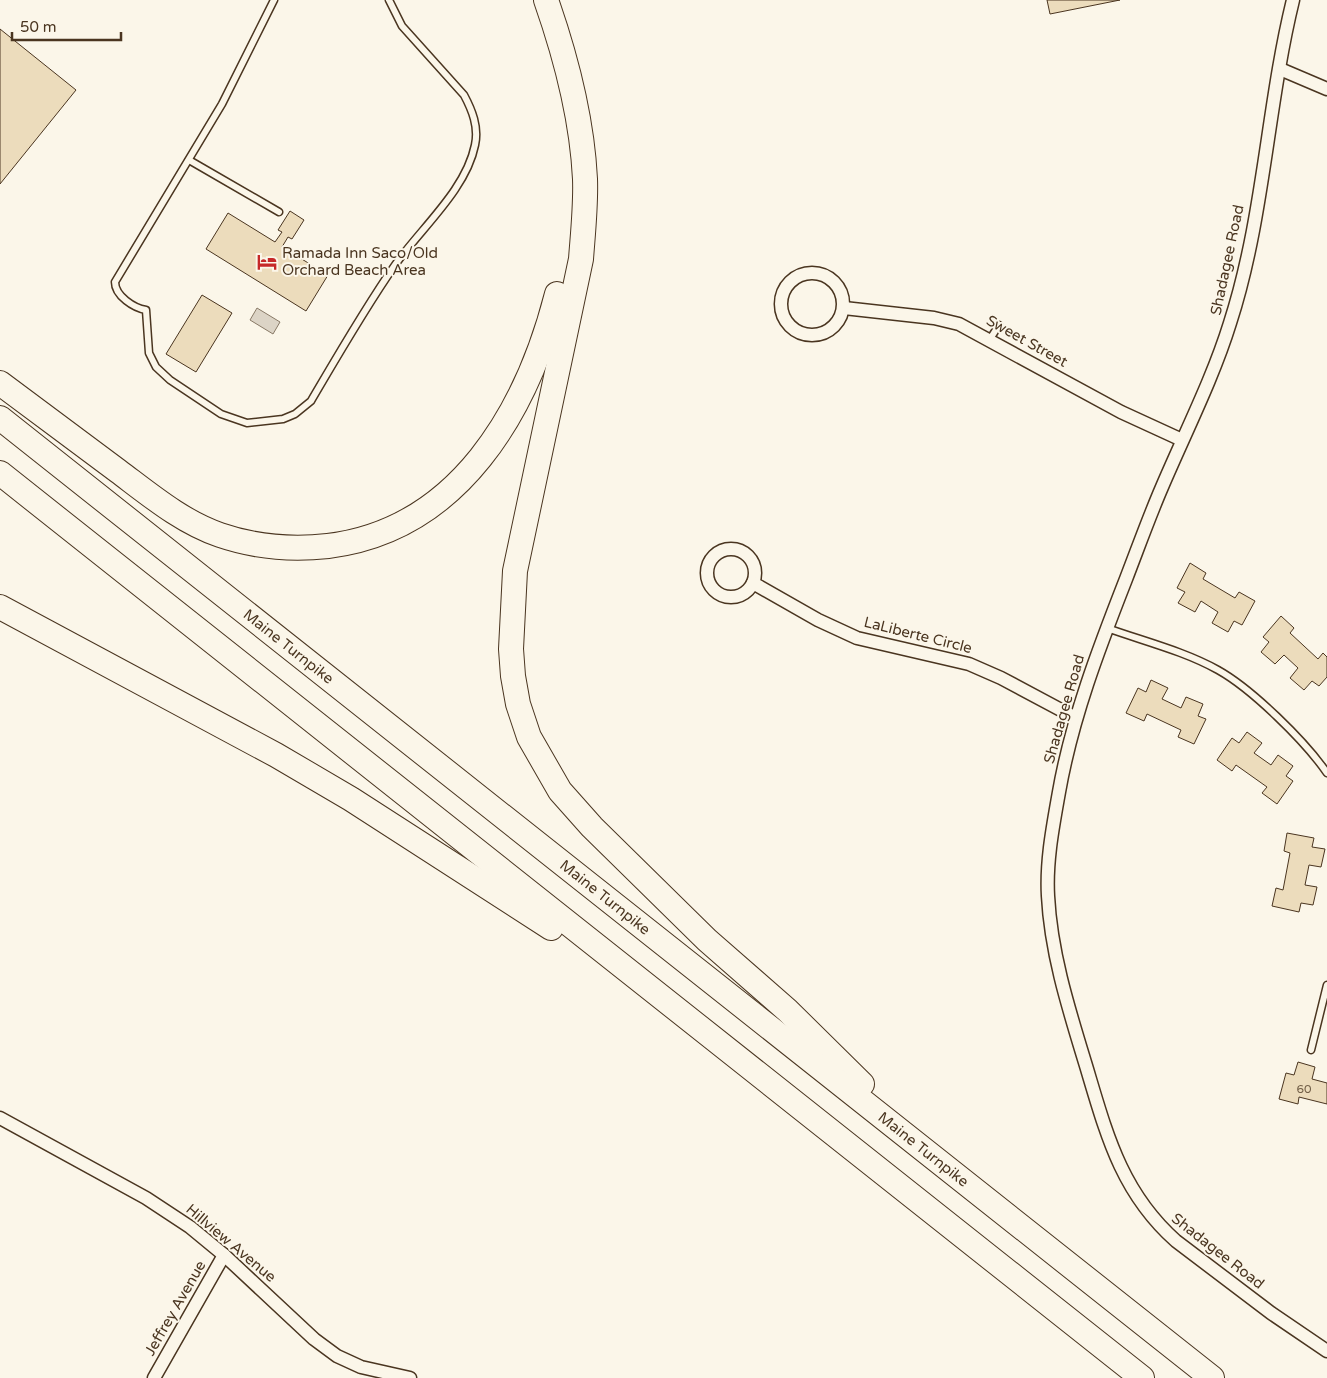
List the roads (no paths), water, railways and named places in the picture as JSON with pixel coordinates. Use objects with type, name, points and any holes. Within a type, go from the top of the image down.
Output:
[{"type":"highway","points":[[0,383],[173,511],[220,535],[268,546],[310,548],[373,537],[422,514],[456,486],[496,435],[541,348],[559,285],[570,220],[571,191],[560,90],[536,0]]},
{"type":"highway","points":[[546,0],[560,39],[574,100],[584,170],[584,206],[581,259],[514,571],[513,676],[518,704],[529,737],[560,792],[592,827],[707,940],[787,1010],[944,1167]]},
{"type":"highway","name":"Maine Turnpike","points":[[0,418],[1212,1378]]},
{"type":"highway","points":[[0,473],[1142,1378]]},
{"type":"highway","points":[[0,479],[46,509]]},
{"type":"highway","points":[[0,607],[276,755],[352,799],[473,876],[689,1019]]},
{"type":"street","name":"Shadagee Road","points":[[1293,0],[1237,301],[1218,357],[1182,440],[1107,628],[1076,718],[1064,766],[1051,836],[1048,895],[1054,946],[1069,1010],[1112,1152],[1137,1198],[1162,1229],[1222,1277],[1327,1351]]},
{"type":"street","points":[[1280,69],[1327,89]]},
{"type":"street","points":[[809,273],[818,273],[834,282],[840,289],[844,308],[836,325],[829,331],[821,335],[802,334],[787,323],[781,306],[782,296],[792,280],[809,273]]},
{"type":"street","name":"Sweet Street","points":[[844,308],[947,320],[990,339],[1121,412],[1182,440]]},
{"type":"street","name":"LaLiberte Circle","points":[[753,583],[843,632],[874,642],[970,664],[1002,678],[1076,718]]},
{"type":"street","name":"Hillview Avenue","points":[[0,1118],[146,1198],[190,1227],[224,1255],[314,1339],[337,1356],[362,1367],[410,1378]]},
{"type":"street","name":"Jeffrey Avenue","points":[[154,1378],[224,1255]]},
{"type":"lane","points":[[274,0],[222,104],[115,282],[117,291],[140,309],[146,310],[149,353],[156,367],[170,380],[234,420],[253,423],[288,418],[302,409],[310,400],[394,268],[451,194],[466,168],[476,144],[474,118],[464,95],[402,26],[389,0]]},
{"type":"lane","points":[[189,160],[279,212]]},
{"type":"lane","points":[[990,339],[1000,325]]},
{"type":"lane","points":[[1107,628],[1198,661],[1232,679],[1308,748],[1327,773]]},
{"type":"lane","points":[[1310,1050],[1327,985]]},
{"type":"place","name":"Ramada Inn Saco/Old Orchard Beach Area","points":[[267,262]]}]
